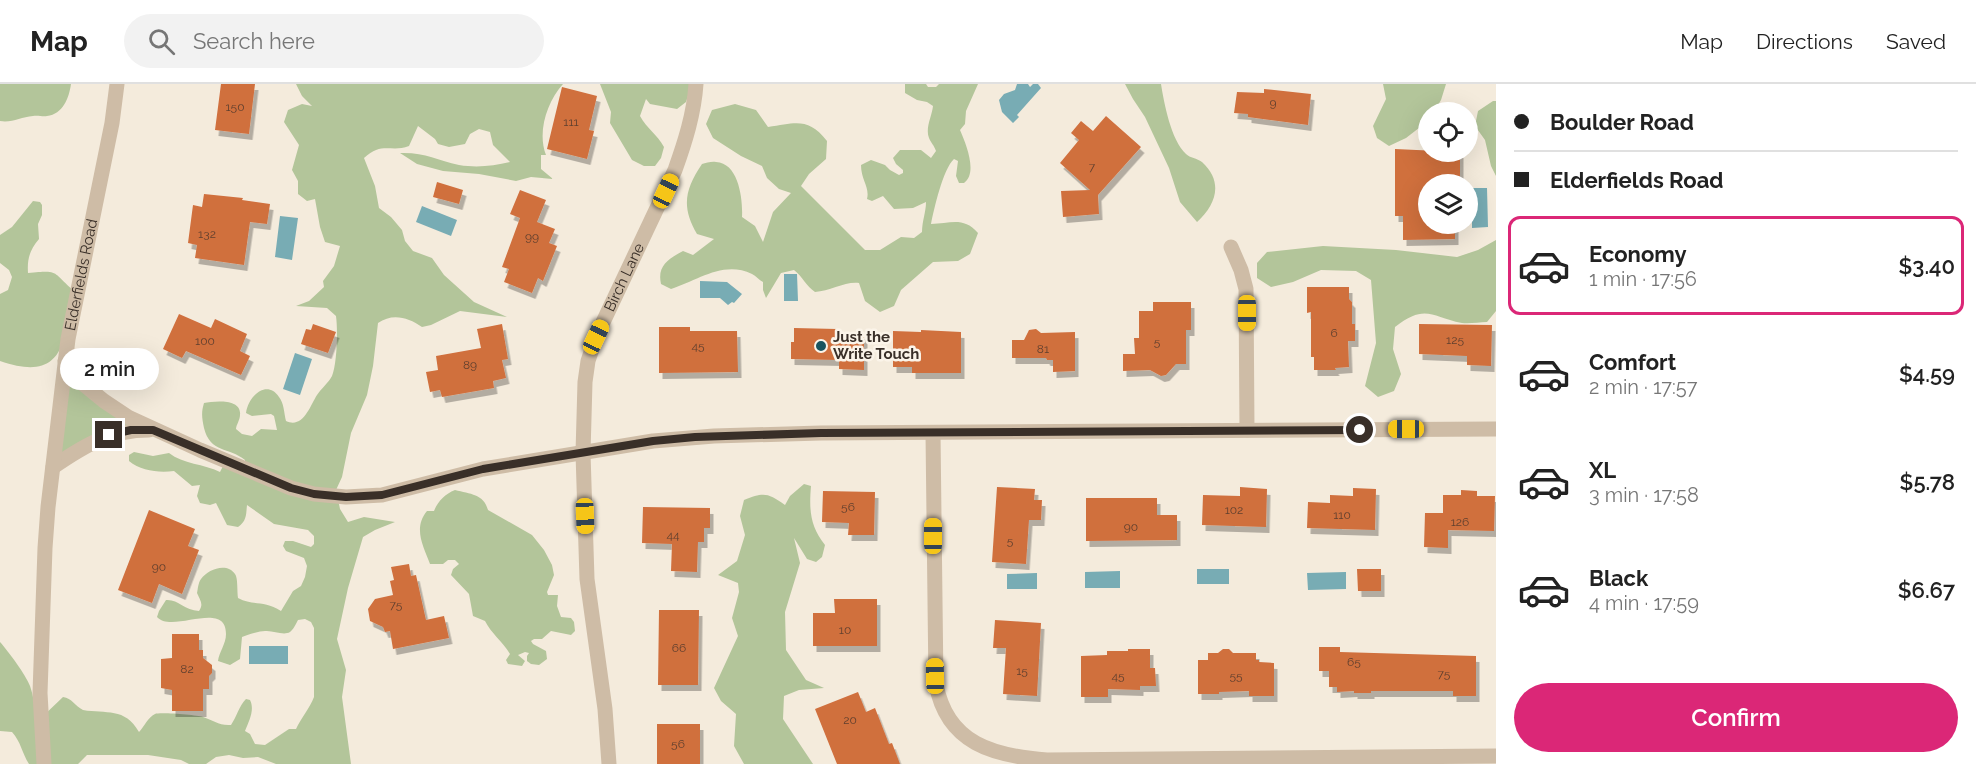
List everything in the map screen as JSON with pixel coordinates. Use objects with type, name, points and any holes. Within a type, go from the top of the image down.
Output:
[{"type":"street","name":"Elderfields Road","points":[[44,764],[40,672],[45,548],[53,467],[65,361],[112,123],[117,84]]},
{"type":"street","name":"Birch Lane","points":[[609,764],[605,709],[587,579],[583,404],[588,361],[596,337],[675,170],[695,100],[696,84]]},
{"type":"street","points":[[1232,248],[1246,289],[1247,430]]},
{"type":"street","points":[[65,361],[82,382],[104,401],[153,430],[291,488],[314,494],[346,497],[382,495],[483,469],[695,437],[821,433],[1496,429]]},
{"type":"street","points":[[53,467],[80,448],[109,435],[131,430],[153,430]]},
{"type":"street","points":[[933,434],[936,684],[946,714],[961,732],[981,747],[1010,756],[1047,760],[1496,756]]},
{"type":"green space","points":[[0,84],[71,84],[67,100],[53,115],[0,121]]},
{"type":"green space","points":[[296,84],[563,84],[552,99],[543,127],[543,146],[546,155],[541,155],[541,169],[553,179],[531,177],[516,181],[479,174],[443,171],[417,164],[400,153],[423,155],[466,166],[497,165],[510,162],[493,145],[490,132],[479,129],[470,134],[465,144],[449,147],[438,144],[418,126],[409,146],[376,150],[364,158],[375,186],[379,208],[402,230],[405,241],[413,251],[432,258],[444,275],[474,302],[507,317],[460,311],[422,327],[411,321],[394,317],[378,323],[367,395],[351,433],[342,477],[336,490],[340,509],[348,522],[364,517],[395,522],[363,537],[348,588],[337,639],[346,670],[342,697],[351,764],[276,764],[258,757],[243,758],[229,755],[216,757],[206,764],[189,764],[181,760],[148,755],[87,755],[78,764],[29,764],[12,732],[0,731],[0,642],[28,681],[40,719],[63,697],[83,710],[121,715],[134,724],[139,732],[150,717],[158,713],[199,716],[220,724],[231,725],[246,699],[250,700],[252,708],[245,731],[250,734],[255,744],[265,745],[289,729],[296,729],[314,697],[314,628],[311,622],[305,619],[298,620],[292,630],[287,633],[262,631],[242,637],[240,659],[230,665],[218,661],[226,634],[224,624],[217,619],[174,622],[164,621],[157,617],[166,600],[199,611],[201,604],[197,593],[200,581],[208,572],[218,568],[232,570],[236,576],[238,598],[269,605],[281,611],[293,591],[301,586],[307,566],[304,558],[286,551],[283,546],[285,541],[311,547],[314,544],[314,536],[308,530],[274,524],[247,505],[246,517],[241,525],[238,527],[227,525],[216,503],[210,505],[200,503],[197,496],[200,485],[192,486],[174,471],[150,470],[129,461],[129,455],[134,452],[153,456],[169,453],[220,472],[223,466],[245,466],[245,460],[215,446],[207,436],[202,418],[204,403],[226,402],[237,406],[240,415],[236,429],[242,434],[252,436],[261,429],[277,430],[274,416],[271,414],[252,416],[246,413],[250,401],[259,392],[269,390],[274,392],[282,402],[286,421],[297,422],[305,415],[332,376],[337,347],[336,316],[327,308],[296,306],[309,301],[324,287],[323,281],[334,266],[340,246],[325,242],[315,199],[307,201],[298,194],[298,181],[292,170],[299,145],[284,122],[288,110],[302,104],[312,106],[302,96]]},
{"type":"green space","points":[[600,84],[692,84],[686,102],[677,109],[650,104],[646,99],[640,116],[664,147],[661,158],[655,166],[644,166],[632,160],[610,123],[611,112]]},
{"type":"green space","points":[[905,84],[926,84],[928,87],[936,87],[939,84],[978,84],[966,111],[965,124],[960,130],[970,158],[968,178],[964,183],[959,183],[956,176],[958,161],[954,159],[946,171],[931,224],[956,222],[967,224],[978,233],[970,254],[958,261],[933,262],[901,290],[894,306],[880,312],[865,301],[859,283],[849,283],[815,292],[794,270],[781,273],[766,298],[763,282],[741,270],[720,270],[671,289],[661,284],[662,268],[668,260],[683,251],[693,255],[714,239],[697,234],[687,207],[689,190],[702,164],[716,162],[724,164],[735,175],[742,201],[742,217],[755,226],[763,242],[773,212],[791,193],[779,189],[767,178],[762,166],[713,138],[706,124],[712,110],[735,104],[756,110],[768,127],[794,123],[807,125],[820,133],[827,141],[826,159],[809,174],[801,186],[865,250],[880,250],[901,237],[914,238],[922,232],[926,202],[913,208],[894,209],[883,196],[872,201],[867,199],[861,170],[861,165],[871,160],[885,165],[899,175],[903,173],[903,170],[893,158],[900,150],[921,150],[931,158],[936,151],[928,134],[933,106],[905,93]]},
{"type":"green space","points":[[1125,84],[1161,84],[1169,121],[1176,140],[1186,154],[1202,162],[1213,177],[1215,193],[1213,201],[1197,222],[1180,202],[1169,168],[1145,117]]},
{"type":"green space","points":[[1383,84],[1446,84],[1440,102],[1418,102],[1418,129],[1406,138],[1389,146],[1377,138],[1373,126],[1386,99]]},
{"type":"green space","points":[[1496,101],[1496,176],[1491,166],[1485,140],[1478,130],[1478,111]]},
{"type":"green space","points":[[33,201],[40,202],[42,205],[42,215],[38,224],[39,239],[31,251],[28,273],[54,273],[73,290],[68,325],[58,353],[50,362],[38,366],[22,367],[0,361],[0,294],[8,290],[12,277],[9,270],[0,263],[0,235],[12,227]]},
{"type":"green space","points":[[1496,240],[1496,311],[1487,322],[1462,323],[1435,315],[1422,314],[1414,315],[1395,327],[1393,349],[1401,374],[1394,391],[1378,397],[1365,386],[1376,343],[1371,280],[1356,271],[1321,270],[1293,282],[1271,287],[1257,278],[1257,263],[1267,252],[1323,246],[1396,250],[1457,257],[1478,250]]},
{"type":"green space","points":[[65,361],[128,417],[131,430],[53,467]]},
{"type":"green space","points":[[804,484],[811,486],[810,503],[813,524],[825,545],[822,557],[816,562],[807,559],[794,538],[800,563],[785,612],[786,650],[806,680],[824,688],[799,690],[784,696],[783,719],[813,764],[744,764],[734,746],[736,714],[721,701],[714,688],[738,636],[732,618],[739,592],[738,583],[718,575],[737,561],[745,535],[740,516],[744,500],[766,495],[785,505],[790,496]]},
{"type":"green space","points":[[455,490],[480,498],[488,510],[532,535],[552,565],[554,575],[547,592],[548,595],[558,595],[557,606],[561,617],[571,618],[575,631],[571,635],[551,631],[542,639],[531,641],[546,651],[547,659],[539,665],[527,661],[529,653],[525,652],[518,655],[525,661],[522,666],[508,664],[506,660],[510,654],[485,621],[473,616],[469,594],[451,575],[453,569],[459,564],[455,560],[448,560],[443,564],[430,564],[421,537],[423,517],[427,511],[434,511],[442,498]]},
{"type":"water","points":[[1017,84],[1028,84],[1030,87],[1038,84],[1041,88],[1017,115],[1019,117],[1013,123],[1002,112],[999,100],[1004,94],[1015,90]]},
{"type":"water","points":[[1478,188],[1487,188],[1488,227],[1478,228]]},
{"type":"water","points":[[422,206],[457,220],[451,236],[416,222]]},
{"type":"water","points":[[280,216],[298,218],[292,260],[275,257]]},
{"type":"water","points":[[784,274],[797,274],[798,301],[784,301]]},
{"type":"water","points":[[700,281],[727,282],[742,294],[734,303],[728,305],[720,298],[700,298]]},
{"type":"water","points":[[295,353],[312,359],[300,395],[283,389]]},
{"type":"water","points":[[1197,569],[1229,569],[1229,584],[1197,584]]},
{"type":"water","points":[[1120,571],[1120,588],[1085,588],[1085,572]]},
{"type":"water","points":[[1346,572],[1346,589],[1308,590],[1307,573]]},
{"type":"water","points":[[1037,573],[1037,589],[1007,589],[1007,574]]},
{"type":"water","points":[[249,646],[288,646],[288,664],[249,664]]},
{"type":"building","points":[[221,84],[255,84],[249,134],[215,130]]},
{"type":"building","points":[[562,87],[597,96],[589,130],[594,131],[587,159],[547,149]]},
{"type":"building","points":[[1264,89],[1311,94],[1308,125],[1234,113],[1237,92],[1264,93]]},
{"type":"building","points":[[1106,116],[1141,147],[1098,195],[1099,214],[1063,217],[1061,191],[1090,190],[1060,163],[1079,140],[1071,133],[1081,121],[1093,131]]},
{"type":"building","points":[[1395,149],[1418,150],[1418,162],[1460,162],[1460,174],[1418,174],[1418,234],[1455,234],[1455,239],[1403,240],[1403,216],[1395,216]]},
{"type":"building","points":[[437,182],[463,190],[459,204],[433,197]]},
{"type":"building","points":[[520,190],[546,200],[537,222],[555,229],[549,243],[557,246],[543,281],[538,278],[532,293],[504,282],[509,269],[502,267],[520,218],[510,214]]},
{"type":"building","points":[[204,194],[243,198],[242,200],[270,204],[267,224],[250,222],[244,265],[195,258],[197,245],[188,243],[193,205],[202,207]]},
{"type":"building","points":[[1307,287],[1349,287],[1352,324],[1355,324],[1355,341],[1348,341],[1349,367],[1335,368],[1336,370],[1314,370],[1314,357],[1311,357],[1311,312],[1307,313]]},
{"type":"building","points":[[1153,302],[1191,302],[1191,330],[1186,330],[1186,364],[1176,364],[1166,375],[1161,376],[1150,370],[1123,371],[1123,354],[1135,354],[1134,338],[1139,338],[1139,311],[1153,311]]},
{"type":"building","points":[[179,314],[211,328],[215,319],[247,334],[240,351],[250,356],[241,375],[186,351],[182,358],[163,349]]},
{"type":"building","points":[[313,324],[336,332],[328,353],[301,344],[306,329],[311,330]]},
{"type":"building","points":[[502,324],[508,359],[502,360],[506,378],[493,381],[494,388],[442,397],[440,390],[430,392],[426,372],[438,370],[436,356],[481,348],[477,329]]},
{"type":"building","points":[[1419,324],[1492,325],[1491,366],[1467,365],[1467,356],[1419,354]]},
{"type":"building","points":[[659,327],[690,327],[690,331],[737,331],[738,372],[659,373]]},
{"type":"building","points":[[794,328],[837,329],[837,333],[864,333],[864,370],[839,369],[839,360],[791,359]]},
{"type":"building","points":[[1036,329],[1041,333],[1075,332],[1075,371],[1053,372],[1053,360],[1046,358],[1012,358],[1012,340],[1024,340],[1029,330]]},
{"type":"building","points":[[921,330],[961,332],[961,373],[912,373],[912,367],[893,367],[893,331],[921,332]]},
{"type":"building","points":[[997,487],[1035,489],[1034,500],[1042,500],[1041,520],[1029,520],[1026,564],[992,562]]},
{"type":"building","points":[[1240,487],[1267,489],[1266,527],[1202,525],[1203,495],[1240,496]]},
{"type":"building","points":[[1353,488],[1376,489],[1375,530],[1307,528],[1308,502],[1330,503],[1330,495],[1353,496]]},
{"type":"building","points":[[1461,490],[1477,491],[1477,496],[1495,496],[1494,531],[1448,530],[1448,548],[1424,547],[1425,513],[1443,513],[1443,495],[1461,495]]},
{"type":"building","points":[[823,491],[875,492],[874,535],[848,535],[849,523],[822,522]]},
{"type":"building","points":[[1086,498],[1157,498],[1157,515],[1177,515],[1177,540],[1086,541]]},
{"type":"building","points":[[643,507],[710,508],[710,528],[704,528],[704,542],[698,542],[697,572],[671,571],[672,544],[642,543]]},
{"type":"building","points":[[149,510],[195,529],[188,546],[199,550],[182,594],[159,584],[152,603],[118,590]]},
{"type":"building","points":[[409,564],[411,576],[416,575],[426,620],[444,616],[449,638],[393,649],[390,631],[385,632],[383,627],[370,621],[368,609],[375,599],[393,595],[390,581],[394,580],[391,567]]},
{"type":"building","points":[[1357,569],[1381,569],[1381,591],[1358,591]]},
{"type":"building","points":[[834,599],[877,599],[877,646],[813,646],[813,613],[835,613]]},
{"type":"building","points":[[659,610],[699,610],[698,685],[658,685]]},
{"type":"building","points":[[995,620],[1041,623],[1037,696],[1003,694],[1006,648],[993,648]]},
{"type":"building","points":[[172,634],[199,634],[199,650],[203,650],[203,658],[212,665],[209,689],[203,689],[203,711],[172,711],[172,690],[161,688],[161,659],[172,658]]},
{"type":"building","points":[[1319,647],[1340,647],[1340,652],[1476,656],[1476,696],[1453,696],[1453,691],[1337,692],[1337,687],[1329,687],[1329,671],[1319,671]]},
{"type":"building","points":[[1128,649],[1150,649],[1150,668],[1155,668],[1156,686],[1140,686],[1140,690],[1108,689],[1108,697],[1081,697],[1081,656],[1107,655],[1107,651],[1128,651]]},
{"type":"building","points":[[1223,649],[1229,649],[1233,653],[1256,653],[1256,660],[1259,662],[1274,663],[1274,696],[1249,696],[1249,691],[1198,694],[1198,660],[1208,660],[1208,653],[1218,653]]},
{"type":"building","points":[[858,692],[866,712],[875,708],[889,744],[892,743],[900,764],[837,764],[815,709]]},
{"type":"building","points":[[657,724],[700,724],[700,764],[657,764]]},
{"type":"place","name":"Just the Write Touch","points":[[821,346]]},
{"type":"route","points":[[109,435],[131,430],[153,430],[291,488],[314,494],[346,497],[382,495],[483,469],[653,441],[695,437],[821,433],[1360,430]]}]
